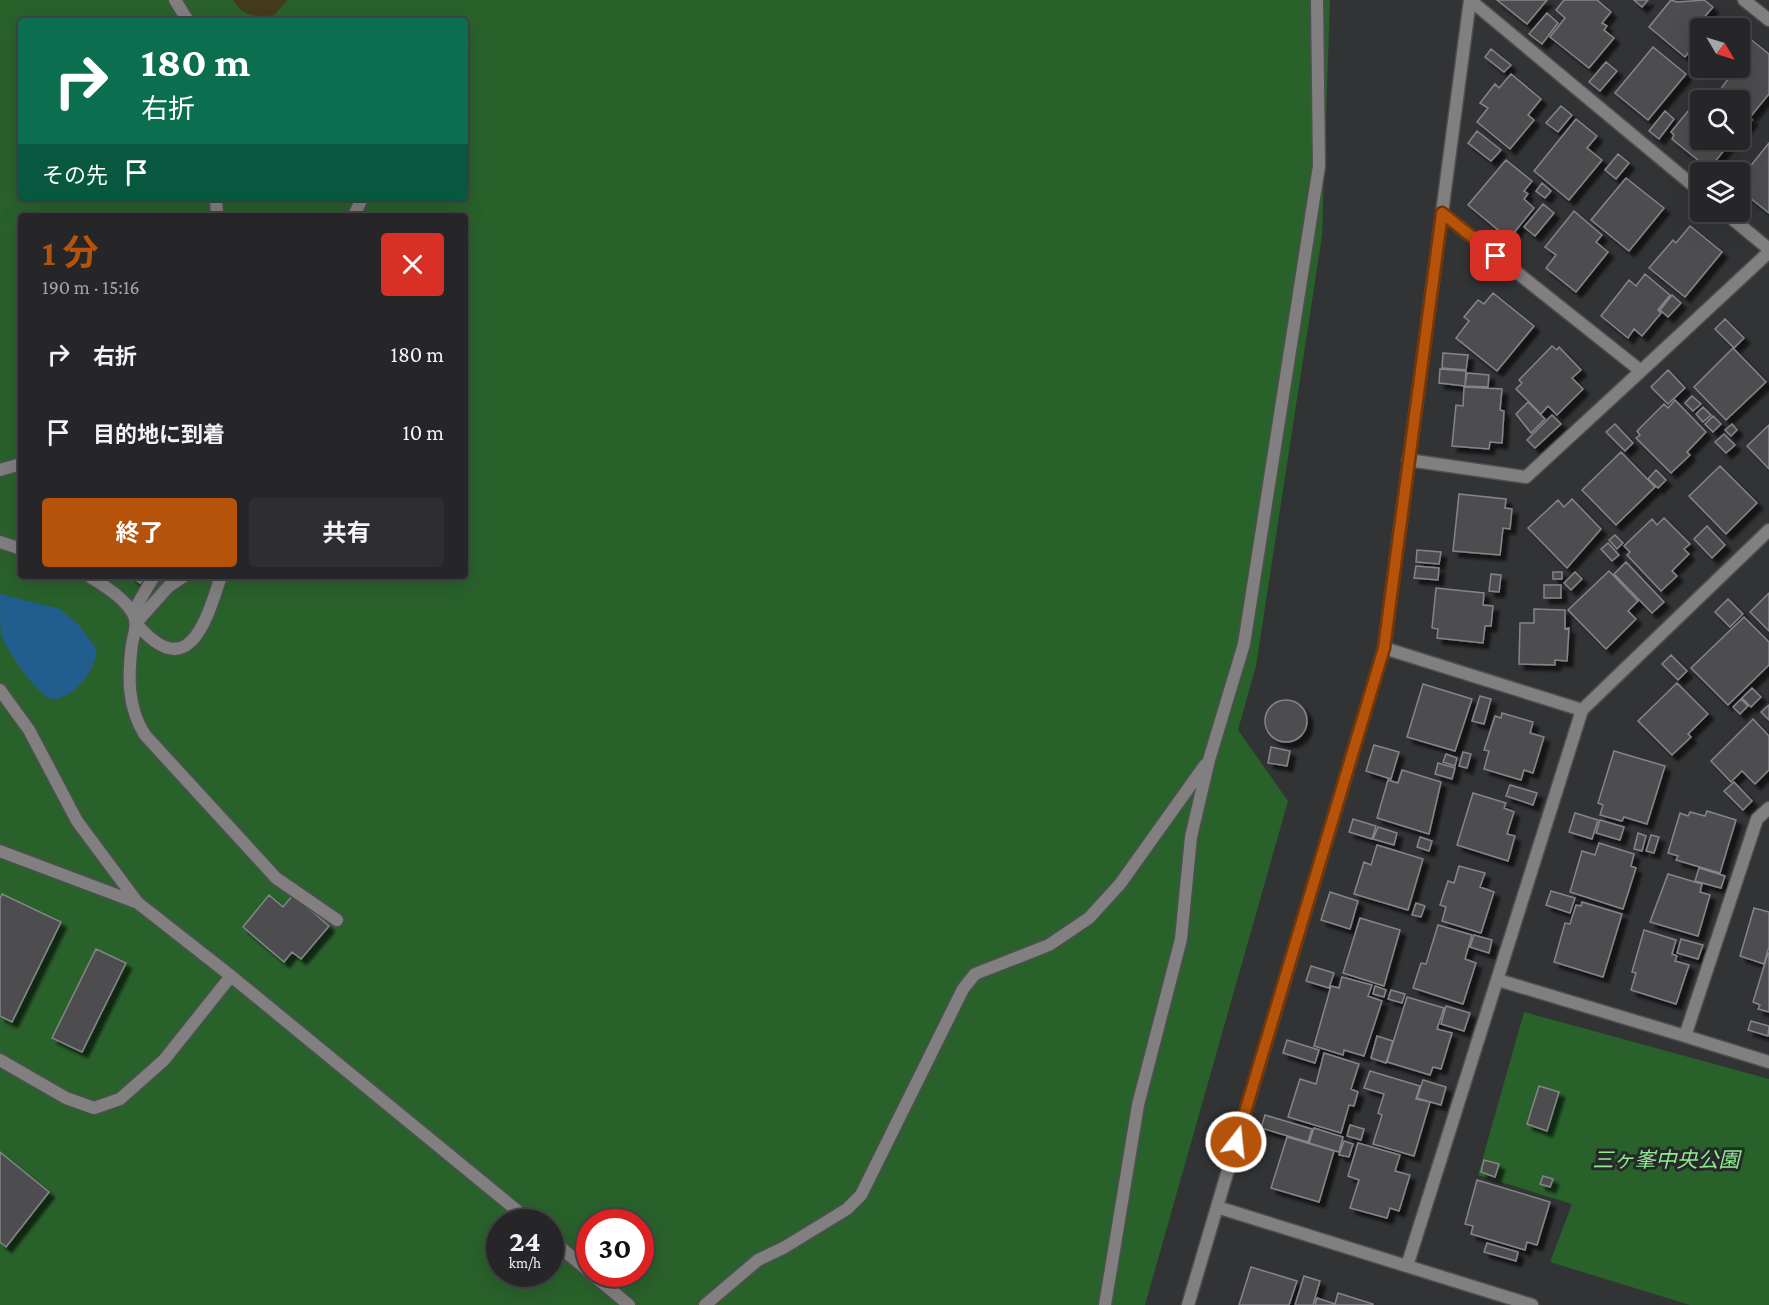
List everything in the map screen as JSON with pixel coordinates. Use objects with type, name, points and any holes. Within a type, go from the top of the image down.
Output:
[{"type":"street","points":[[175,0],[186,18]]},
{"type":"street","points":[[1105,1305],[1138,1105],[1181,939],[1191,837],[1209,760],[1244,644],[1319,166],[1317,0]]},
{"type":"street","points":[[1470,0],[1690,183]]},
{"type":"street","points":[[1188,1305],[1384,648],[1470,0]]},
{"type":"street","points":[[1744,0],[1769,20]]},
{"type":"street","points":[[1442,213],[1641,371]]},
{"type":"street","points":[[1408,460],[1526,477],[1769,251],[1736,222]]},
{"type":"street","points":[[0,470],[18,465]]},
{"type":"street","points":[[1407,1266],[1582,710],[1769,530]]},
{"type":"street","points":[[0,542],[18,548]]},
{"type":"street","points":[[93,579],[115,594],[151,641],[170,650],[184,647],[196,637],[207,619],[220,579]]},
{"type":"street","points":[[153,579],[135,618],[129,688],[134,717],[145,735],[276,878],[337,920]]},
{"type":"street","points":[[135,618],[180,579]]},
{"type":"street","points":[[1384,648],[1582,710]]},
{"type":"street","points":[[0,690],[29,730],[77,822],[138,903],[231,976],[515,1209]]},
{"type":"street","points":[[705,1305],[758,1260],[785,1247],[847,1209],[861,1196],[963,989],[975,974],[1049,945],[1089,918],[1120,884],[1209,760]]},
{"type":"street","points":[[1685,1036],[1757,819],[1769,808]]},
{"type":"street","points":[[0,851],[138,903]]},
{"type":"street","points":[[0,1060],[75,1101],[94,1108],[120,1099],[164,1060],[231,976]]},
{"type":"street","points":[[1498,980],[1769,1062]]},
{"type":"street","points":[[1217,1207],[1532,1305]]},
{"type":"street","points":[[564,1251],[576,1261]]},
{"type":"street","points":[[608,1287],[629,1305]]},
{"type":"green space","points":[[0,0],[1330,0],[1322,236],[1256,666],[1238,730],[1288,801],[1145,1305],[0,1305]]},
{"type":"green space","name":"三ヶ峯中央公園","points":[[1524,1012],[1769,1079],[1769,1305],[1690,1305],[1550,1262],[1572,1204],[1478,1175]]},
{"type":"sand","points":[[233,0],[288,0],[274,15],[261,16],[246,13]]},
{"type":"water","points":[[0,594],[60,609],[78,624],[96,648],[94,664],[89,673],[68,694],[52,699],[46,696],[31,682],[9,651],[1,635]]},
{"type":"building","points":[[1497,0],[1547,0],[1527,24]]},
{"type":"building","points":[[1564,0],[1597,0],[1611,12],[1602,23],[1607,26],[1604,30],[1614,38],[1589,68],[1550,37],[1565,18],[1556,10]]},
{"type":"building","points":[[1634,0],[1648,0],[1642,7]]},
{"type":"building","points":[[1671,0],[1677,2],[1704,0],[1713,7],[1703,18],[1690,18],[1690,51],[1685,57],[1649,27]]},
{"type":"building","points":[[1547,13],[1558,23],[1542,44],[1529,34]]},
{"type":"building","points":[[1750,39],[1769,54],[1769,94],[1751,116],[1750,90],[1720,90],[1728,79],[1750,78]]},
{"type":"building","points":[[1653,47],[1686,74],[1648,120],[1615,93]]},
{"type":"building","points":[[1491,49],[1511,65],[1504,72],[1485,57]]},
{"type":"building","points":[[1606,62],[1617,71],[1600,91],[1589,82]]},
{"type":"building","points":[[1511,74],[1541,99],[1528,115],[1534,120],[1510,149],[1477,122],[1488,108],[1480,103],[1495,84],[1499,88]]},
{"type":"building","points":[[1561,106],[1572,115],[1558,132],[1546,123]]},
{"type":"building","points":[[1690,109],[1690,150],[1724,150],[1715,162],[1700,162],[1672,139],[1674,135],[1671,132]]},
{"type":"building","points":[[1665,111],[1674,119],[1659,139],[1649,131]]},
{"type":"building","points":[[1576,119],[1597,136],[1587,148],[1602,160],[1569,200],[1534,171]]},
{"type":"building","points":[[1477,131],[1501,150],[1491,161],[1468,143]]},
{"type":"building","points":[[1769,143],[1769,213],[1750,198],[1750,167]]},
{"type":"building","points":[[1618,154],[1629,163],[1616,179],[1605,170]]},
{"type":"building","points":[[1506,160],[1532,181],[1524,191],[1528,194],[1524,199],[1534,208],[1509,239],[1468,205]]},
{"type":"building","points":[[1626,178],[1664,208],[1629,251],[1591,220]]},
{"type":"building","points":[[1542,183],[1551,191],[1545,198],[1536,191]]},
{"type":"building","points":[[1543,204],[1554,213],[1535,236],[1524,227]]},
{"type":"building","points":[[1574,211],[1602,235],[1596,242],[1608,252],[1576,292],[1546,268],[1556,255],[1545,247]]},
{"type":"building","points":[[1690,226],[1722,252],[1685,297],[1649,268],[1673,240],[1676,243]]},
{"type":"building","points":[[1645,274],[1670,295],[1658,310],[1661,313],[1642,336],[1634,329],[1628,338],[1601,316],[1629,280],[1636,286]]},
{"type":"building","points":[[1493,293],[1534,326],[1497,371],[1456,338],[1469,321],[1464,317],[1478,300],[1484,304]]},
{"type":"building","points":[[1672,295],[1681,303],[1668,317],[1660,310]]},
{"type":"building","points":[[1725,319],[1744,338],[1734,348],[1715,329]]},
{"type":"building","points":[[1552,346],[1557,350],[1559,347],[1581,370],[1572,378],[1583,389],[1557,415],[1548,406],[1541,414],[1516,389],[1522,383],[1519,380]]},
{"type":"building","points":[[1733,348],[1766,382],[1726,420],[1694,387]]},
{"type":"building","points":[[1443,353],[1468,355],[1466,370],[1442,368]]},
{"type":"building","points":[[1440,369],[1466,371],[1465,386],[1439,383]]},
{"type":"building","points":[[1668,370],[1685,388],[1668,404],[1651,387]]},
{"type":"building","points":[[1467,373],[1489,375],[1488,387],[1465,386]]},
{"type":"building","points":[[1464,387],[1502,389],[1500,410],[1504,411],[1502,443],[1490,442],[1489,449],[1452,446],[1456,405],[1463,406]]},
{"type":"building","points":[[1692,396],[1701,404],[1693,411],[1685,403]]},
{"type":"building","points":[[1675,400],[1706,432],[1687,452],[1690,455],[1671,473],[1636,438],[1640,435],[1637,431],[1664,404],[1668,408]]},
{"type":"building","points":[[1528,402],[1545,419],[1531,433],[1516,414]]},
{"type":"building","points":[[1703,407],[1711,415],[1703,422],[1696,414]]},
{"type":"building","points":[[1552,415],[1561,424],[1535,448],[1527,440]]},
{"type":"building","points":[[1713,416],[1721,424],[1713,432],[1705,424]]},
{"type":"building","points":[[1615,424],[1633,443],[1625,451],[1606,432]]},
{"type":"building","points":[[1732,424],[1737,430],[1731,436],[1725,430]]},
{"type":"building","points":[[1769,425],[1769,469],[1747,446]]},
{"type":"building","points":[[1724,434],[1735,445],[1726,453],[1715,442]]},
{"type":"building","points":[[1621,452],[1655,487],[1616,525],[1582,490]]},
{"type":"building","points":[[1720,466],[1757,503],[1726,534],[1689,496]]},
{"type":"building","points":[[1656,470],[1666,480],[1658,488],[1648,479]]},
{"type":"building","points":[[1459,494],[1506,499],[1505,508],[1512,509],[1510,529],[1503,528],[1500,555],[1453,551]]},
{"type":"building","points":[[1572,499],[1601,529],[1567,568],[1528,528],[1558,500],[1564,507]]},
{"type":"building","points":[[1664,518],[1690,544],[1684,549],[1689,554],[1672,571],[1677,576],[1661,591],[1627,555],[1630,552],[1624,546],[1652,519],[1657,525]]},
{"type":"building","points":[[1707,526],[1725,545],[1712,558],[1694,539]]},
{"type":"building","points":[[1615,535],[1623,543],[1617,549],[1609,540]]},
{"type":"building","points":[[1608,543],[1619,555],[1612,561],[1601,549]]},
{"type":"building","points":[[1417,550],[1441,552],[1439,564],[1416,562]]},
{"type":"building","points":[[1626,562],[1664,602],[1652,613],[1614,574]]},
{"type":"building","points":[[1416,566],[1439,568],[1438,580],[1414,578]]},
{"type":"building","points":[[1609,571],[1638,601],[1628,611],[1636,619],[1606,649],[1568,610]]},
{"type":"building","points":[[1553,572],[1562,572],[1562,579],[1553,579]]},
{"type":"building","points":[[1575,572],[1582,579],[1571,590],[1564,583]]},
{"type":"building","points":[[1491,574],[1501,575],[1499,592],[1489,591]]},
{"type":"building","points":[[1544,585],[1561,585],[1561,598],[1544,598]]},
{"type":"building","points":[[1436,588],[1484,593],[1483,605],[1493,606],[1491,626],[1485,626],[1483,643],[1437,638],[1438,629],[1432,628]]},
{"type":"building","points":[[1769,593],[1769,631],[1750,612]]},
{"type":"building","points":[[1728,599],[1743,614],[1730,627],[1715,612]]},
{"type":"building","points":[[1534,609],[1565,610],[1565,629],[1569,628],[1567,661],[1555,660],[1555,665],[1519,664],[1520,623],[1534,623]]},
{"type":"building","points":[[1744,617],[1769,642],[1769,665],[1728,705],[1691,668]]},
{"type":"building","points":[[1671,655],[1687,671],[1678,680],[1662,664]]},
{"type":"building","points":[[1677,683],[1708,714],[1688,734],[1691,737],[1672,755],[1638,721]]},
{"type":"building","points":[[1423,684],[1472,699],[1455,751],[1407,737]]},
{"type":"building","points":[[1752,688],[1761,697],[1751,707],[1742,698]]},
{"type":"building","points":[[1480,696],[1491,699],[1484,724],[1472,721]]},
{"type":"building","points":[[1741,699],[1748,706],[1740,714],[1733,707]]},
{"type":"building","points":[[1286,700],[1301,706],[1307,721],[1301,736],[1286,742],[1271,736],[1265,721],[1271,706]]},
{"type":"building","points":[[1769,705],[1769,720],[1761,712]]},
{"type":"building","points":[[1502,713],[1533,722],[1530,733],[1544,737],[1533,773],[1524,770],[1521,780],[1484,769],[1489,751],[1484,750],[1495,716],[1501,718]]},
{"type":"building","points":[[1753,719],[1769,736],[1769,770],[1755,784],[1742,771],[1731,782],[1711,761]]},
{"type":"building","points":[[1374,745],[1399,752],[1391,779],[1366,771]]},
{"type":"building","points":[[1271,747],[1290,751],[1287,766],[1268,763]]},
{"type":"building","points":[[1614,751],[1665,766],[1647,824],[1624,817],[1622,821],[1600,815],[1603,805],[1598,803]]},
{"type":"building","points":[[1463,752],[1471,754],[1467,768],[1459,766]]},
{"type":"building","points":[[1446,754],[1457,758],[1455,766],[1443,762]]},
{"type":"building","points":[[1438,763],[1455,768],[1452,779],[1435,774]]},
{"type":"building","points":[[1402,770],[1441,782],[1429,834],[1377,818],[1388,780],[1398,783]]},
{"type":"building","points":[[1734,782],[1752,801],[1743,810],[1724,791]]},
{"type":"building","points":[[1510,785],[1537,793],[1533,805],[1506,796]]},
{"type":"building","points":[[1473,793],[1506,803],[1504,808],[1514,812],[1507,834],[1515,836],[1508,861],[1457,845]]},
{"type":"building","points":[[1707,811],[1736,820],[1720,873],[1676,860],[1678,856],[1668,853],[1680,813],[1688,816],[1690,812],[1705,816]]},
{"type":"building","points":[[1575,813],[1598,820],[1592,839],[1569,832]]},
{"type":"building","points":[[1353,819],[1376,826],[1372,839],[1349,832]]},
{"type":"building","points":[[1600,820],[1624,827],[1620,840],[1596,833]]},
{"type":"building","points":[[1378,827],[1397,833],[1394,845],[1373,839]]},
{"type":"building","points":[[1638,833],[1646,836],[1642,851],[1634,849]]},
{"type":"building","points":[[1651,835],[1659,837],[1654,853],[1646,851]]},
{"type":"building","points":[[1420,837],[1432,841],[1429,851],[1417,847]]},
{"type":"building","points":[[1599,843],[1634,854],[1631,866],[1636,868],[1623,909],[1570,892],[1582,851],[1595,855]]},
{"type":"building","points":[[1377,845],[1423,859],[1408,910],[1354,894],[1364,862],[1371,865]]},
{"type":"building","points":[[1459,866],[1485,873],[1480,887],[1494,892],[1481,933],[1442,921],[1446,907],[1440,905],[1448,881],[1454,883]]},
{"type":"building","points":[[1699,868],[1725,876],[1721,888],[1695,881]]},
{"type":"building","points":[[1668,874],[1702,884],[1700,892],[1710,895],[1698,936],[1650,922]]},
{"type":"building","points":[[1551,891],[1575,898],[1570,913],[1546,905]]},
{"type":"building","points":[[1330,892],[1358,901],[1350,929],[1321,920]]},
{"type":"building","points":[[2,894],[61,922],[12,1022],[0,1016],[0,899]]},
{"type":"building","points":[[269,895],[283,907],[293,895],[329,926],[301,959],[292,952],[284,962],[243,927]]},
{"type":"building","points":[[1582,902],[1622,914],[1603,977],[1554,962],[1565,923],[1570,924],[1576,905],[1581,906]]},
{"type":"building","points":[[1416,903],[1425,906],[1421,917],[1412,915]]},
{"type":"building","points":[[1754,908],[1769,912],[1769,947],[1764,964],[1740,956]]},
{"type":"building","points":[[1360,918],[1400,930],[1384,986],[1343,973]]},
{"type":"building","points":[[1438,925],[1472,935],[1465,959],[1476,963],[1463,1004],[1413,988],[1421,963],[1426,964]]},
{"type":"building","points":[[1644,930],[1676,940],[1672,954],[1677,956],[1675,961],[1689,965],[1676,1004],[1631,990],[1636,973],[1632,972]]},
{"type":"building","points":[[1474,935],[1492,940],[1489,953],[1470,947]]},
{"type":"building","points":[[1681,939],[1703,945],[1698,959],[1677,953]]},
{"type":"building","points":[[96,949],[126,963],[82,1052],[52,1038]]},
{"type":"building","points":[[1768,953],[1769,1012],[1758,1009],[1760,1005],[1753,1002]]},
{"type":"building","points":[[1311,966],[1334,973],[1329,988],[1306,981]]},
{"type":"building","points":[[1342,977],[1372,985],[1368,996],[1382,1001],[1364,1056],[1344,1050],[1343,1055],[1314,1046],[1331,986],[1339,988]]},
{"type":"building","points":[[1375,986],[1386,990],[1384,997],[1373,994]]},
{"type":"building","points":[[1391,990],[1405,994],[1402,1003],[1388,999]]},
{"type":"building","points":[[1407,997],[1444,1008],[1437,1029],[1452,1033],[1441,1069],[1433,1067],[1430,1075],[1387,1062]]},
{"type":"building","points":[[1446,1006],[1470,1013],[1464,1031],[1441,1024]]},
{"type":"building","points":[[1751,1021],[1769,1026],[1768,1036],[1748,1030]]},
{"type":"building","points":[[1377,1036],[1393,1041],[1386,1063],[1371,1058]]},
{"type":"building","points":[[1287,1040],[1319,1050],[1315,1063],[1283,1053]]},
{"type":"building","points":[[1324,1053],[1359,1064],[1351,1089],[1358,1092],[1354,1106],[1349,1105],[1341,1133],[1288,1117],[1300,1079],[1316,1084]]},
{"type":"building","points":[[1370,1071],[1420,1086],[1416,1099],[1430,1102],[1414,1156],[1373,1144],[1382,1115],[1378,1113],[1384,1094],[1364,1088]]},
{"type":"building","points":[[1423,1080],[1446,1087],[1441,1105],[1417,1098]]},
{"type":"building","points":[[1539,1086],[1559,1092],[1547,1131],[1527,1124]]},
{"type":"building","points":[[1265,1115],[1312,1129],[1308,1142],[1261,1128]]},
{"type":"building","points":[[1350,1125],[1364,1129],[1361,1140],[1347,1136]]},
{"type":"building","points":[[1314,1128],[1343,1137],[1339,1152],[1309,1143]]},
{"type":"building","points":[[1287,1137],[1334,1151],[1319,1202],[1271,1188]]},
{"type":"building","points":[[1344,1141],[1353,1144],[1349,1157],[1339,1155]]},
{"type":"building","points":[[1358,1143],[1400,1155],[1395,1171],[1410,1175],[1399,1211],[1390,1208],[1387,1218],[1350,1208],[1359,1180],[1348,1176]]},
{"type":"building","points":[[0,1152],[49,1192],[6,1247],[0,1242]]},
{"type":"building","points":[[1484,1160],[1499,1164],[1495,1177],[1481,1172]]},
{"type":"building","points":[[1543,1176],[1553,1179],[1550,1187],[1540,1184]]},
{"type":"building","points":[[1477,1180],[1550,1202],[1537,1245],[1527,1242],[1525,1250],[1471,1234],[1473,1226],[1465,1224]]},
{"type":"building","points":[[1487,1243],[1518,1252],[1516,1261],[1484,1252]]},
{"type":"building","points":[[1251,1267],[1297,1281],[1289,1305],[1239,1305]]},
{"type":"building","points":[[1304,1276],[1320,1281],[1313,1305],[1295,1305]]},
{"type":"building","points":[[1338,1293],[1373,1305],[1315,1305],[1317,1298],[1335,1304]]},
{"type":"route","points":[[1236,1142],[1384,648],[1442,213],[1496,256]]}]
